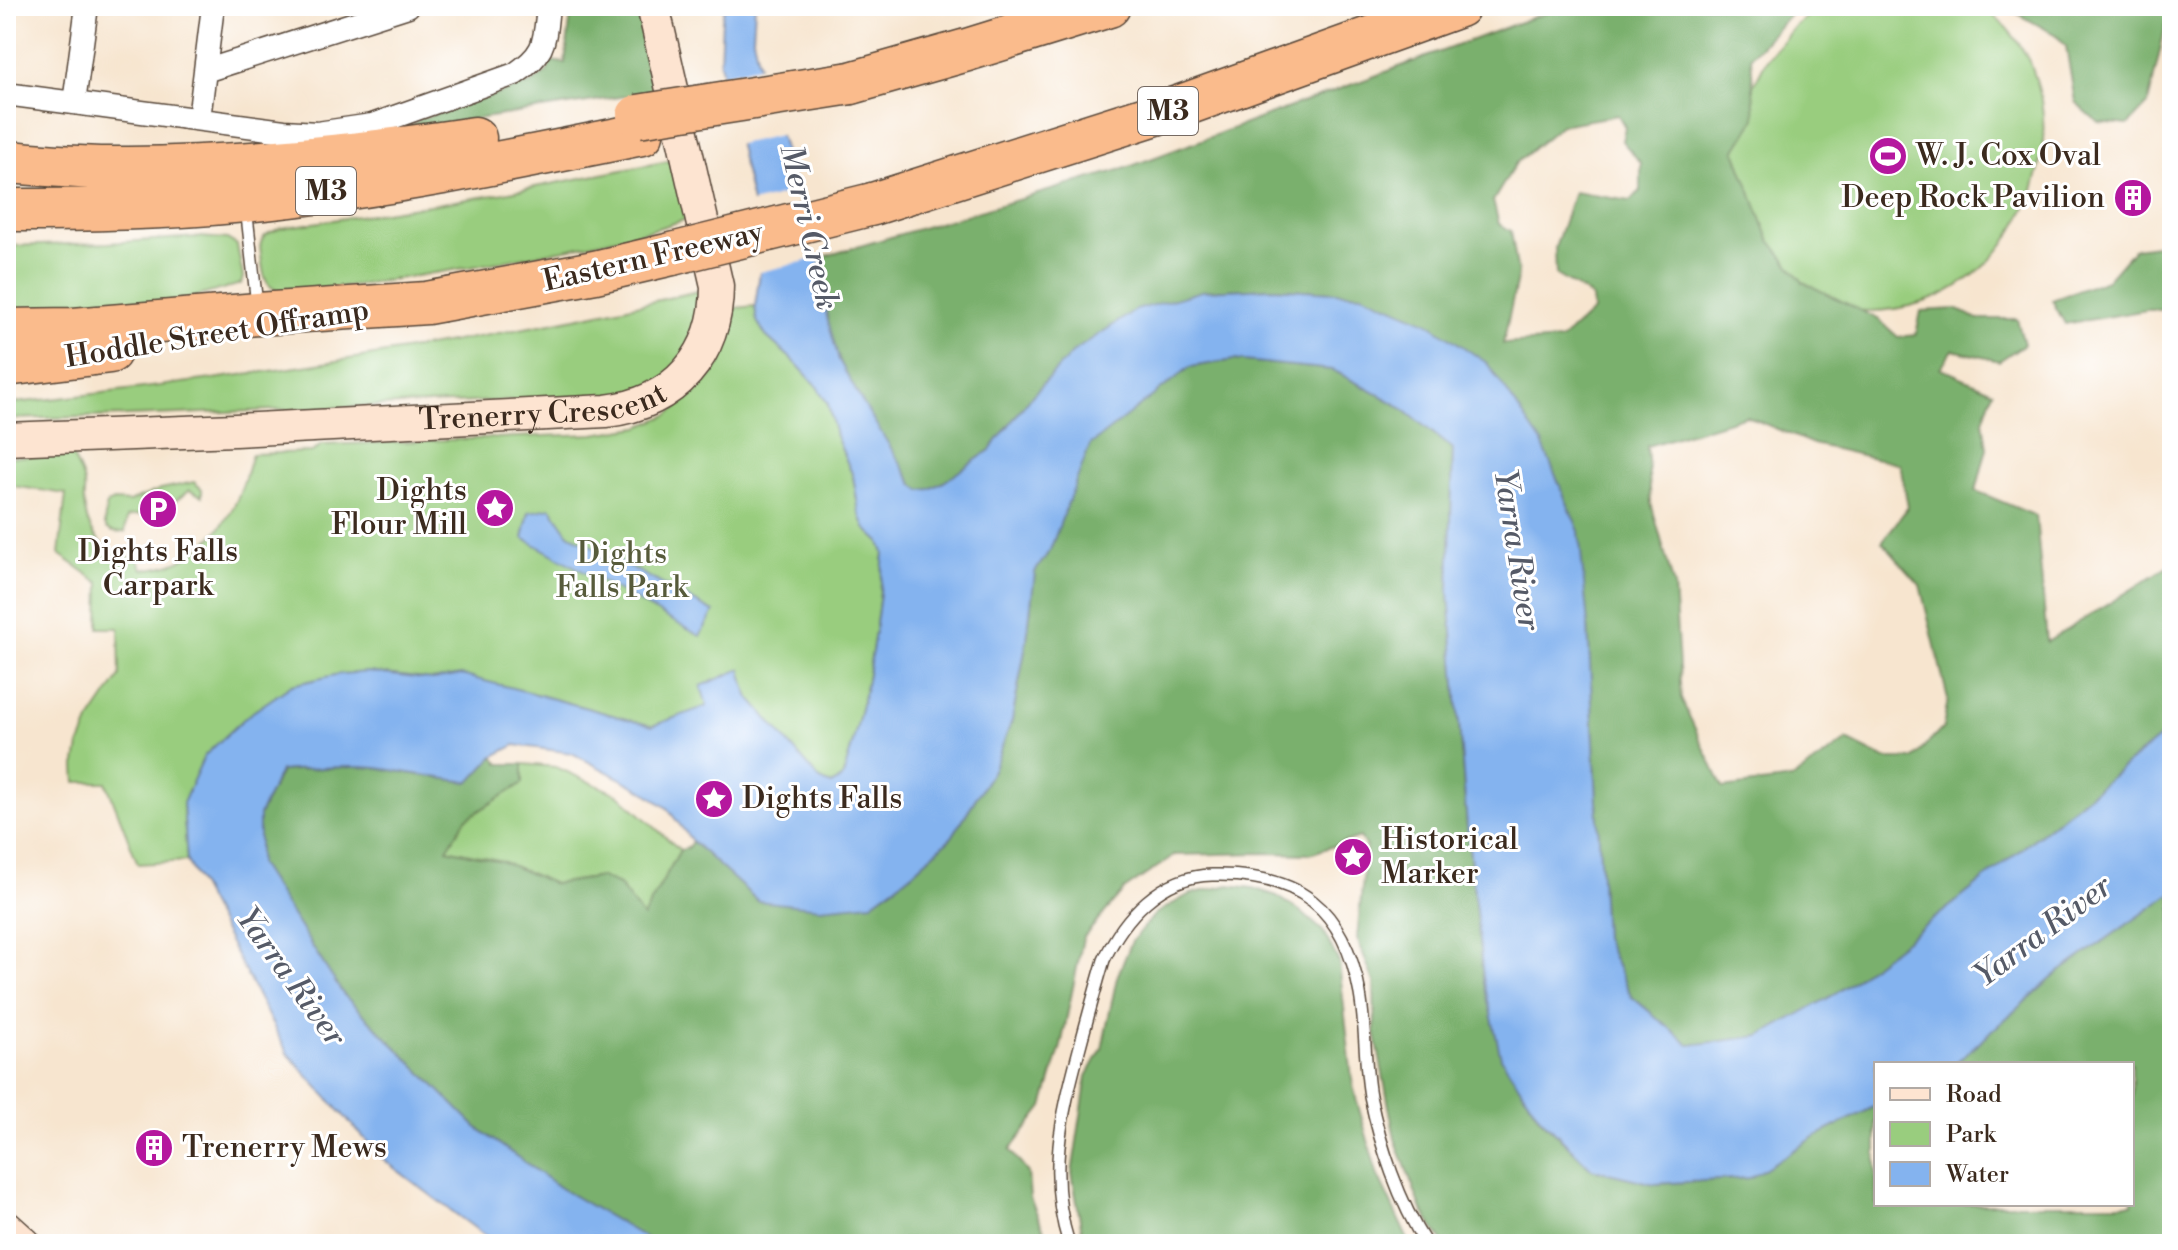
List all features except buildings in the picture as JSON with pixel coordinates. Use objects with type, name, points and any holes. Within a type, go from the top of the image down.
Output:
[{"type":"highway","name":"M3","points":[[6,210],[157,208],[245,201],[482,166],[640,125],[851,83],[1109,6]]},
{"type":"highway","name":"Eastern Freeway","points":[[6,330],[73,329],[427,303],[595,272],[873,204],[1026,157],[1181,106],[1459,6]]},
{"type":"highway","points":[[6,162],[126,168],[235,165],[640,125]]},
{"type":"highway","name":"Hoddle Street Offramp","points":[[6,365],[200,340],[427,303]]},
{"type":"street","points":[[74,103],[87,6]]},
{"type":"street","points":[[199,119],[213,6]]},
{"type":"street","points":[[205,71],[408,6]]},
{"type":"street","points":[[6,94],[284,131],[317,133],[372,125],[515,74],[533,62],[544,44],[548,6]]},
{"type":"street","name":"Trenerry Crescent","points":[[6,439],[606,411],[627,409],[670,389],[705,347],[715,315],[717,286],[653,6]]},
{"type":"street","points":[[6,1227],[25,1244]]},
{"type":"lane","points":[[245,201],[258,314]]},
{"type":"lane","points":[[1069,1244],[1058,1189],[1061,1118],[1104,960],[1123,925],[1157,893],[1180,880],[1234,874],[1277,882],[1309,896],[1344,943],[1354,967],[1360,996],[1368,1082],[1380,1137],[1405,1202],[1426,1244]]},
{"type":"green space","points":[[572,6],[640,6],[660,89],[406,130],[420,119],[532,83],[547,72],[551,61],[565,63]]},
{"type":"green space","points":[[1564,6],[1798,6],[1751,56],[1755,119],[1735,151],[1769,239],[1803,282],[1878,319],[1898,337],[1916,335],[1921,311],[1956,309],[1978,319],[2017,319],[2024,344],[1999,361],[1953,350],[1940,368],[1993,391],[1983,421],[1987,448],[1976,491],[2036,516],[2047,642],[2172,564],[2172,728],[1837,993],[1760,1036],[1690,1046],[1631,996],[1604,938],[1588,625],[1362,294],[1273,288],[1202,291],[1029,399],[990,450],[944,482],[921,490],[914,485],[856,393],[835,349],[819,258],[1126,168]],"holes":[[[1618,115],[1625,127],[1622,141],[1641,163],[1641,190],[1631,201],[1574,192],[1555,248],[1556,275],[1592,297],[1593,311],[1561,340],[1503,344],[1518,274],[1511,231],[1499,224],[1493,201],[1516,163],[1561,125]],[[1746,416],[1813,444],[1900,464],[1908,507],[1882,542],[1920,585],[1948,699],[1943,728],[1913,759],[1885,759],[1847,740],[1792,779],[1723,788],[1681,699],[1674,586],[1651,503],[1647,446]]]},
{"type":"green space","name":"W. J. Cox Oval","points":[[1821,6],[1984,6],[2012,34],[2032,68],[2041,102],[2043,138],[2038,173],[2026,207],[2008,238],[1985,265],[1957,287],[1924,302],[1888,310],[1851,309],[1781,273],[1735,162],[1747,98],[1767,59],[1795,26]]},
{"type":"green space","points":[[2004,6],[2170,6],[2148,104],[2128,125],[2098,122],[2075,102],[2066,46],[2056,35]]},
{"type":"green space","points":[[679,159],[693,217],[658,228],[515,259],[293,294],[271,287],[265,278],[260,250],[262,239],[281,228],[494,195]]},
{"type":"green space","points":[[199,237],[227,239],[237,245],[243,277],[241,284],[180,301],[6,317],[6,246]]},
{"type":"green space","points":[[2172,243],[2172,310],[2147,310],[2065,324],[2052,300],[2107,280],[2135,248]]},
{"type":"green space","points":[[711,288],[676,374],[625,396],[6,419],[6,404],[183,383],[360,357],[537,326]]},
{"type":"green space","name":"Dights Falls Park","points":[[755,306],[757,321],[766,336],[816,385],[828,404],[836,436],[853,476],[865,528],[880,542],[884,553],[869,667],[858,724],[842,779],[831,785],[820,780],[748,696],[652,726],[461,676],[432,680],[368,672],[183,803],[187,861],[138,864],[106,782],[76,782],[79,746],[89,722],[120,676],[119,628],[99,628],[100,583],[59,554],[66,494],[6,485],[6,457],[72,455],[83,480],[86,516],[94,535],[117,553],[138,559],[143,569],[158,567],[186,557],[220,528],[238,497],[252,454],[312,452],[322,445],[594,434],[639,427],[668,415],[700,389],[721,362],[735,308]]},
{"type":"green space","points":[[1234,360],[1333,370],[1398,405],[1453,449],[1449,593],[1467,827],[1483,978],[1502,1058],[1539,1117],[1592,1169],[1655,1184],[1750,1178],[1816,1136],[1874,1107],[1874,1206],[2134,1206],[2134,1062],[1956,1062],[2059,972],[2172,893],[2172,1244],[1444,1244],[1422,1210],[1395,1139],[1375,1032],[1374,982],[1357,938],[1366,847],[1360,837],[1310,854],[1175,855],[1124,890],[1083,938],[1061,1046],[1043,1107],[1010,1150],[1028,1173],[1030,1198],[1050,1244],[656,1244],[560,1188],[476,1127],[343,994],[259,864],[259,815],[281,771],[364,767],[470,782],[494,756],[500,764],[523,764],[523,783],[466,819],[447,849],[501,861],[554,884],[601,877],[619,885],[643,917],[680,850],[688,848],[692,841],[758,901],[872,903],[910,875],[952,837],[993,770],[1012,720],[1035,572],[1050,550],[1089,445],[1190,367]]},
{"type":"green space","points":[[194,482],[202,489],[202,496],[189,490],[160,509],[127,517],[125,532],[112,531],[106,526],[107,504],[129,502],[161,489]]},
{"type":"green space","points":[[523,764],[556,767],[619,795],[680,850],[643,918],[619,885],[601,877],[554,884],[501,861],[446,849],[466,819],[523,783]]},
{"type":"green space","points":[[1229,885],[1253,888],[1277,896],[1300,911],[1323,931],[1339,962],[1353,1087],[1378,1176],[1410,1244],[1084,1244],[1072,1173],[1087,1076],[1102,1049],[1117,977],[1132,941],[1155,914],[1190,894]]},
{"type":"water","name":"Yarra River","points":[[725,6],[755,6],[753,38],[759,66],[819,258],[827,317],[839,360],[914,485],[921,490],[944,482],[990,450],[1029,399],[1074,351],[1136,310],[1202,291],[1273,288],[1362,294],[1427,322],[1487,363],[1542,443],[1579,531],[1588,625],[1604,938],[1631,996],[1690,1045],[1760,1036],[1837,993],[2172,728],[2172,893],[2059,972],[1956,1062],[1874,1062],[1874,1107],[1816,1136],[1750,1178],[1655,1184],[1592,1169],[1539,1116],[1501,1058],[1483,978],[1467,827],[1449,593],[1453,449],[1398,405],[1333,370],[1234,360],[1190,367],[1090,445],[1050,550],[1035,572],[1012,720],[993,770],[952,837],[910,875],[872,903],[820,908],[758,901],[692,841],[667,808],[642,790],[572,753],[515,745],[494,756],[470,782],[364,767],[280,771],[259,815],[259,864],[343,994],[476,1127],[560,1188],[656,1244],[500,1244],[484,1235],[385,1161],[288,1054],[187,861],[183,803],[204,756],[247,716],[292,685],[339,674],[368,672],[432,680],[461,675],[652,726],[707,706],[701,686],[741,669],[748,696],[820,780],[831,785],[842,779],[858,724],[869,667],[884,553],[880,542],[865,528],[853,476],[836,436],[828,404],[816,385],[766,336],[757,321],[755,306],[760,272],[752,203],[720,63]]},
{"type":"water","points":[[551,508],[569,534],[714,612],[700,636],[523,538],[529,512]]},
{"type":"pier","points":[[763,65],[784,134],[734,145],[719,75]]},
{"type":"pier","points":[[799,191],[823,257],[756,273],[748,204]]},
{"type":"place","name":"W. J. Cox Oval","points":[[1888,156]]},
{"type":"place","name":"Deep Rock Pavilion","points":[[2133,198]]},
{"type":"place","name":"Dights Flour Mill","points":[[495,508]]},
{"type":"place","name":"Dights Falls Carpark","points":[[158,509]]},
{"type":"place","name":"Dights Falls","points":[[714,799]]},
{"type":"place","name":"Historical Marker","points":[[1353,857]]},
{"type":"place","name":"Trenerry Mews","points":[[154,1148]]},
{"type":"water label","name":"Merri Creek","points":[[809,227]]}]
